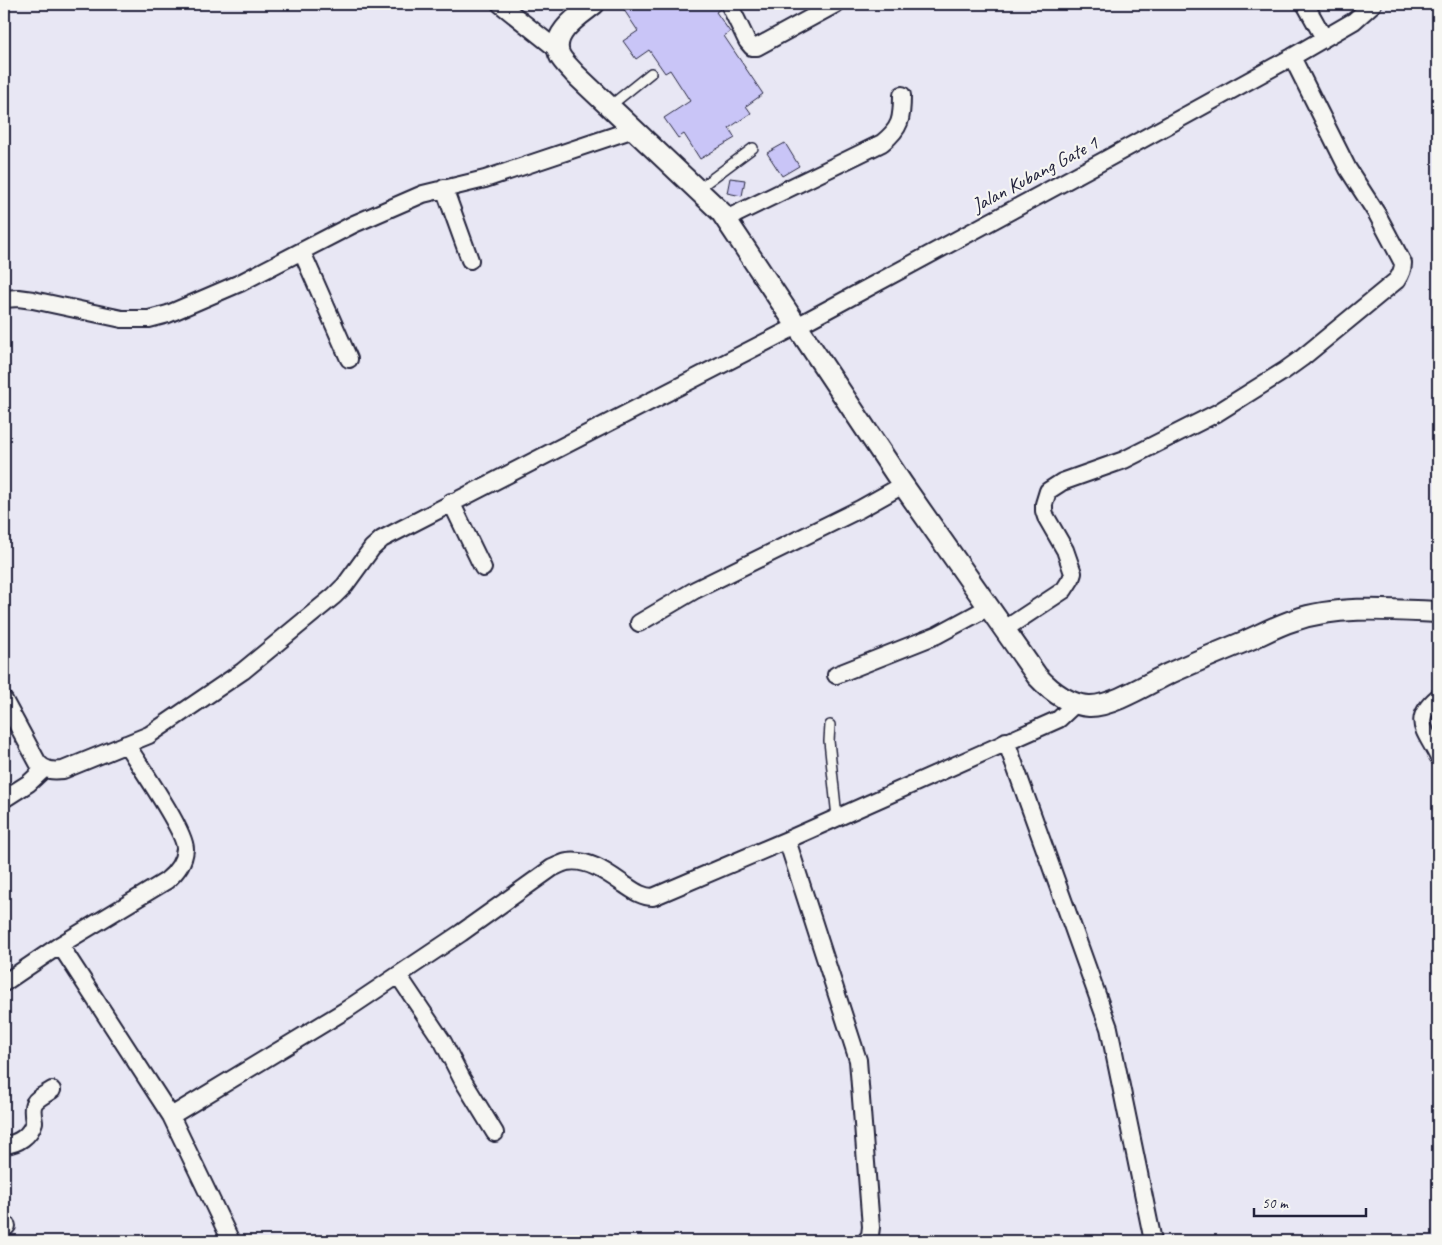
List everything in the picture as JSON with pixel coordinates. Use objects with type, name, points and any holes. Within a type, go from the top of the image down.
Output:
[{"type":"street","points":[[500,4],[558,51],[575,74],[721,212],[903,486],[1006,629],[1037,676],[1060,696],[1076,703],[1089,706],[1096,705],[1127,694],[1296,619],[1332,612],[1373,610],[1438,612]]},
{"type":"street","points":[[558,51],[559,42],[565,30],[594,4]]},
{"type":"street","points":[[728,4],[752,47],[757,47],[836,4]]},
{"type":"street","points":[[1305,4],[1324,38]]},
{"type":"street","name":"Jalan Kubang Gate 1","points":[[44,769],[53,771],[63,770],[149,736],[243,670],[334,596],[345,585],[372,548],[382,539],[797,326],[1095,166],[1354,21],[1373,4]]},
{"type":"street","points":[[1006,629],[1064,590],[1073,573],[1065,550],[1046,518],[1044,504],[1048,491],[1062,482],[1124,460],[1217,413],[1284,372],[1397,280],[1403,269],[1403,263],[1377,214],[1348,169],[1292,57]]},
{"type":"street","points":[[726,219],[882,143],[899,125],[902,116],[902,95]]},
{"type":"street","points":[[4,299],[33,300],[122,318],[149,319],[168,314],[200,302],[397,204],[444,188],[485,179],[634,129]]},
{"type":"street","points":[[444,188],[470,260]]},
{"type":"street","points":[[302,252],[349,359]]},
{"type":"street","points":[[639,623],[695,590],[903,486]]},
{"type":"street","points":[[451,502],[483,568]]},
{"type":"street","points":[[836,675],[937,635],[989,607]]},
{"type":"street","points":[[1438,697],[1428,706],[1422,719],[1423,726],[1438,756]]},
{"type":"street","points":[[4,700],[38,763],[44,769],[29,783],[4,798]]},
{"type":"street","points":[[171,1116],[346,1010],[552,868],[566,862],[579,861],[606,872],[638,894],[654,898],[1059,719],[1076,703]]},
{"type":"street","points":[[1006,741],[1109,1028],[1153,1241]]},
{"type":"street","points":[[4,983],[60,945],[166,881],[174,875],[182,862],[185,850],[182,833],[126,744]]},
{"type":"street","points":[[787,840],[858,1060],[870,1227],[870,1235],[866,1241]]},
{"type":"street","points":[[60,945],[171,1116],[231,1241]]},
{"type":"street","points":[[398,975],[443,1042],[462,1079],[495,1133]]},
{"type":"street","points":[[4,1145],[19,1141],[26,1136],[34,1122],[32,1110],[34,1104],[52,1090]]},
{"type":"lane","points":[[610,106],[651,73]]},
{"type":"lane","points":[[698,189],[753,148]]},
{"type":"lane","points":[[830,724],[829,741],[837,818]]},
{"type":"building","points":[[634,4],[719,4],[720,9],[716,12],[730,32],[724,36],[763,94],[746,106],[751,113],[729,128],[735,138],[700,159],[684,134],[678,138],[664,118],[690,101],[670,70],[665,73],[649,50],[636,59],[623,41],[638,31],[624,10]]},
{"type":"building","points":[[785,143],[799,166],[782,176],[767,153]]},
{"type":"building","points":[[730,178],[745,180],[742,196],[727,193]]}]
